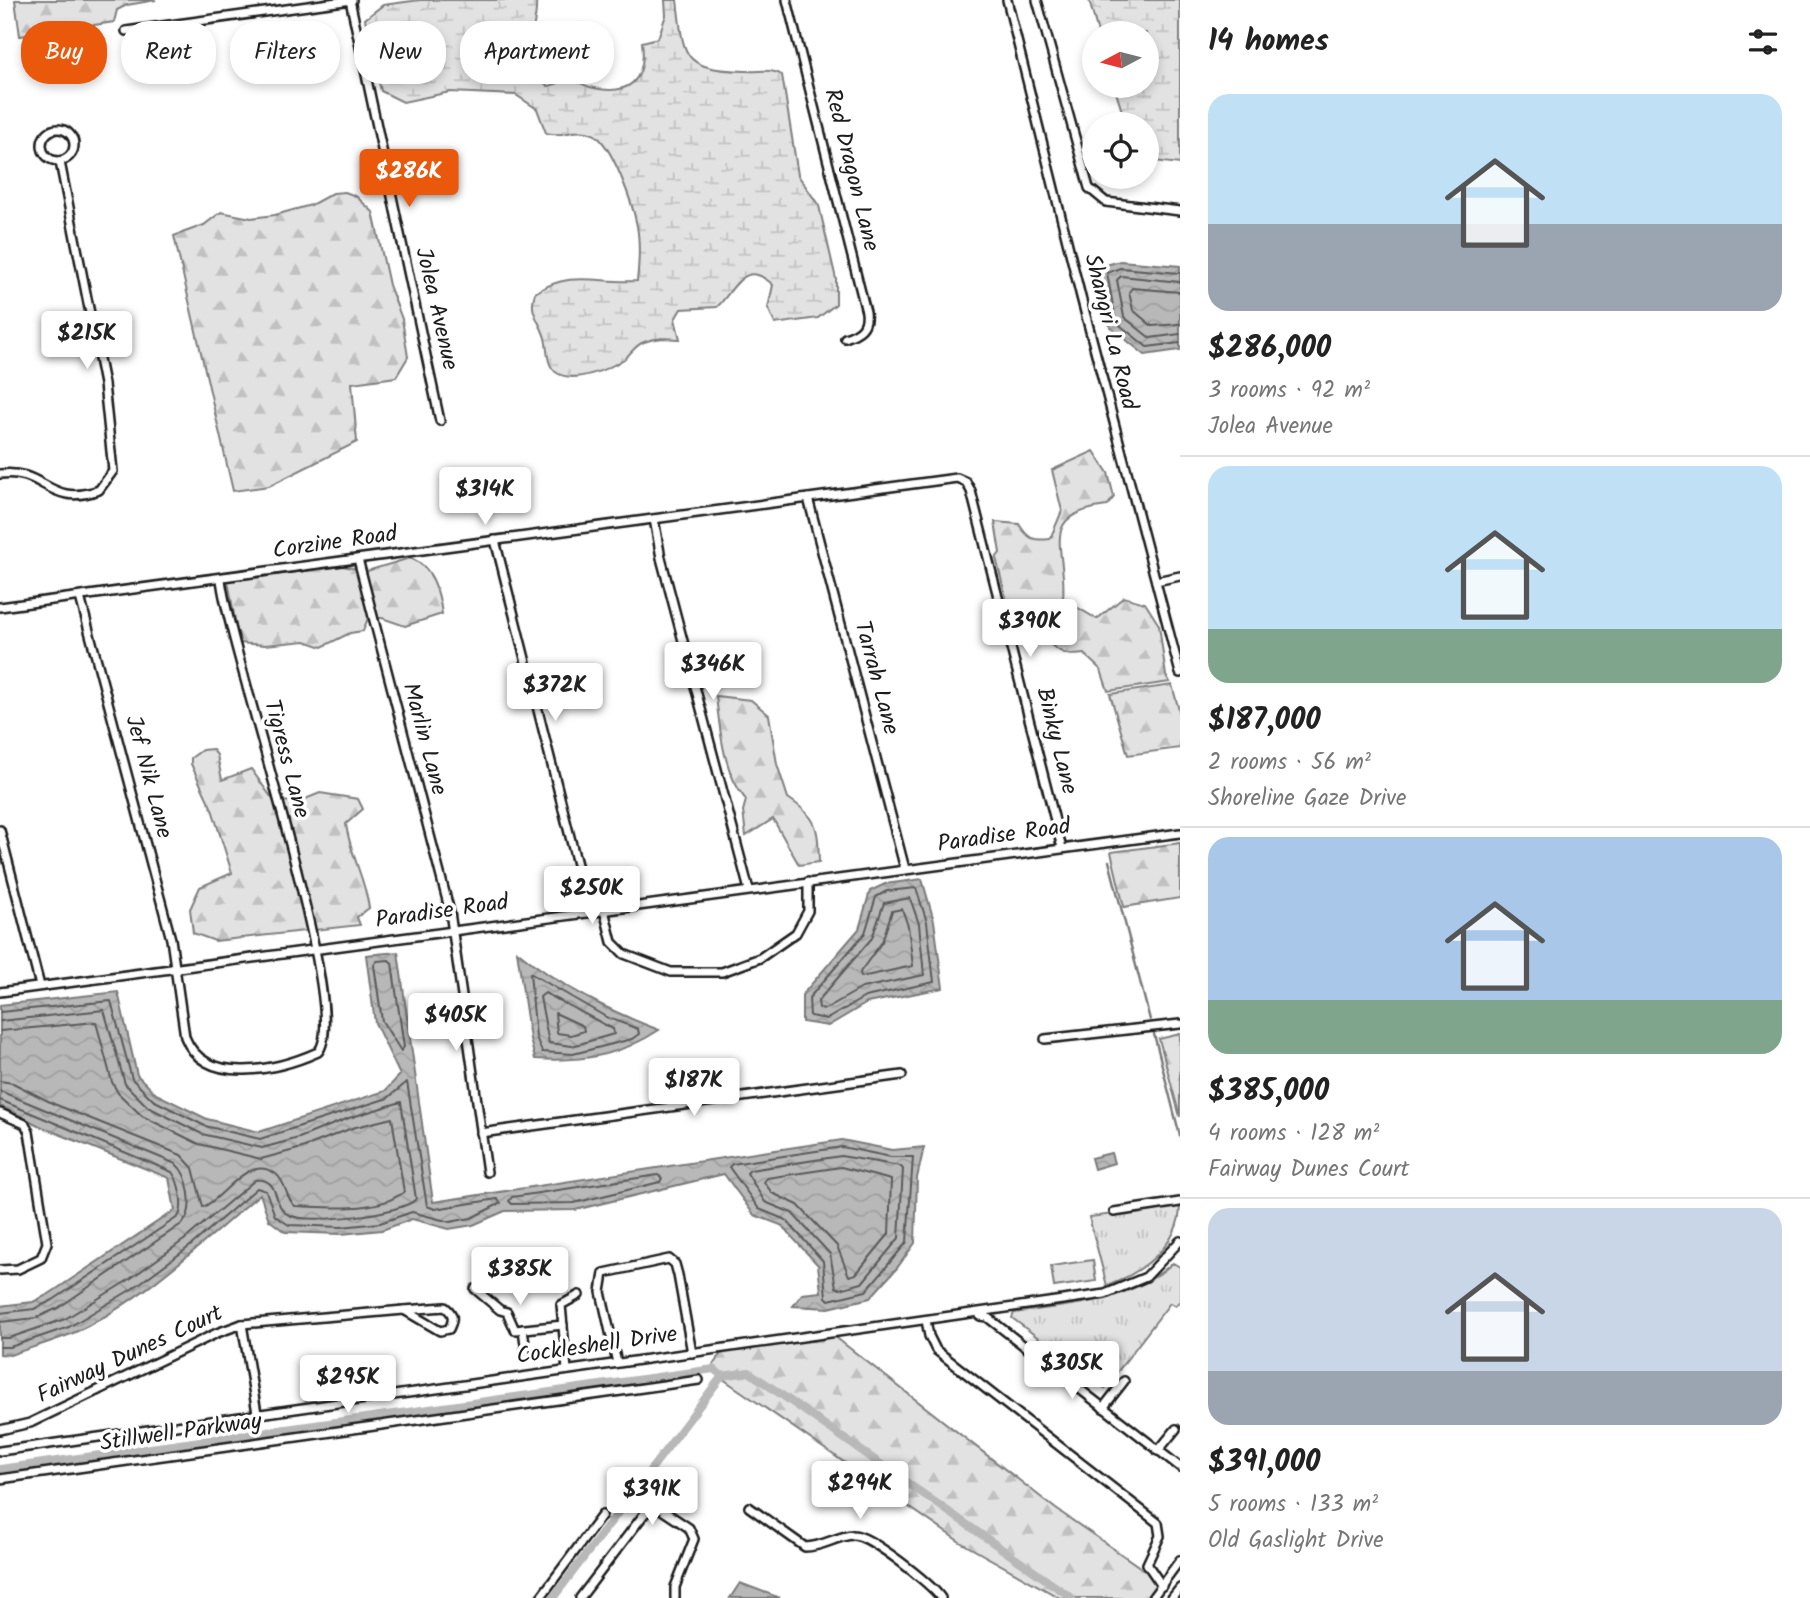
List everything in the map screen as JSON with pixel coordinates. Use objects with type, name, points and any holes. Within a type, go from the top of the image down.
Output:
[{"type":"street","points":[[199,21],[351,0]]},
{"type":"street","name":"Jolea Avenue","points":[[351,0],[440,421]]},
{"type":"street","name":"Red Dragon Lane","points":[[787,0],[866,312],[867,321],[860,333],[845,338]]},
{"type":"street","name":"Shangri La Road","points":[[1007,0],[1090,333],[1180,673]]},
{"type":"street","points":[[1038,0],[1090,188],[1106,202],[1180,211]]},
{"type":"street","points":[[54,130],[66,131],[73,139],[73,150],[60,162],[50,159],[43,151],[45,136],[54,130]]},
{"type":"street","points":[[0,474],[25,474],[53,492],[74,497],[99,491],[113,471],[104,384],[60,162]]},
{"type":"street","name":"Corzine Road","points":[[0,607],[948,478],[965,482]]},
{"type":"street","name":"Binky Lane","points":[[965,482],[971,491],[1002,607],[1062,848]]},
{"type":"street","name":"Tarrah Lane","points":[[808,498],[905,869]]},
{"type":"street","points":[[654,519],[661,558],[749,890]]},
{"type":"street","points":[[495,540],[589,912]]},
{"type":"street","name":"Marlin Lane","points":[[358,558],[454,929],[486,1172]]},
{"type":"street","points":[[1156,581],[1180,576]]},
{"type":"street","name":"Tigress Lane","points":[[176,968],[185,1037],[192,1052],[224,1068],[249,1071],[309,1056],[324,1046],[326,1029],[315,949],[234,642],[221,579]]},
{"type":"street","name":"Jef Nik Lane","points":[[80,597],[176,968]]},
{"type":"street","points":[[0,830],[40,986]]},
{"type":"street","name":"Paradise Road","points":[[0,992],[1180,833]]},
{"type":"street","points":[[604,910],[612,942],[624,954],[671,971],[722,972],[760,958],[796,933],[808,911],[808,882]]},
{"type":"street","points":[[1045,1040],[1180,1024]]},
{"type":"street","points":[[481,1133],[902,1076]]},
{"type":"street","points":[[0,1113],[25,1124],[29,1132],[47,1243],[41,1258],[18,1269],[0,1270]]},
{"type":"street","points":[[1114,1212],[1180,1202]]},
{"type":"street","name":"Cockleshell Drive","points":[[0,1451],[972,1314],[1122,1290],[1157,1268],[1180,1241]]},
{"type":"street","points":[[617,1363],[601,1292],[604,1273],[669,1259],[675,1264],[678,1275],[692,1353]]},
{"type":"street","points":[[475,1289],[500,1310],[507,1312],[515,1330],[563,1325]]},
{"type":"street","points":[[567,1370],[561,1305],[579,1295]]},
{"type":"street","name":"Fairway Dunes Court","points":[[0,1430],[30,1423],[217,1332],[242,1324],[404,1310],[445,1307],[452,1312],[453,1320],[449,1329],[440,1331],[404,1310]]},
{"type":"street","points":[[972,1314],[987,1317],[1180,1467]]},
{"type":"street","points":[[926,1320],[929,1336],[936,1350],[1153,1518],[1160,1530],[1159,1539],[1147,1564],[1162,1586]]},
{"type":"street","points":[[242,1324],[257,1413]]},
{"type":"street","points":[[523,1329],[526,1352]]},
{"type":"street","name":"Stillwell Parkway","points":[[0,1479],[699,1380]]},
{"type":"street","points":[[1103,1408],[1124,1381]]},
{"type":"street","points":[[1158,1451],[1176,1429]]},
{"type":"street","points":[[748,1507],[805,1546],[816,1547],[846,1535],[865,1536],[941,1598]]},
{"type":"street","points":[[580,1598],[645,1514],[659,1508],[689,1528],[694,1539],[675,1587],[675,1598]]},
{"type":"street","points":[[540,1598],[602,1516]]},
{"type":"street","points":[[1152,1598],[1180,1560]]},
{"type":"street","points":[[1172,1598],[1180,1588]]},
{"type":"green space","points":[[15,0],[156,0],[127,5],[117,10],[114,22],[21,21],[20,36]]},
{"type":"green space","points":[[420,0],[536,0],[534,21],[460,21],[460,84],[582,84],[615,90],[632,83],[638,76],[643,56],[642,42],[658,38],[666,15],[665,0],[677,0],[685,48],[690,57],[698,63],[725,70],[769,71],[782,75],[798,175],[819,206],[836,279],[836,304],[818,318],[775,324],[768,308],[773,285],[763,277],[747,275],[740,279],[717,307],[681,309],[675,319],[680,339],[666,338],[644,342],[618,363],[591,374],[573,377],[557,373],[549,362],[545,338],[534,311],[535,293],[561,281],[573,279],[637,281],[639,253],[635,216],[614,162],[607,149],[593,134],[546,133],[537,109],[516,95],[450,92],[403,102],[381,91],[379,84],[446,84],[446,21],[365,21],[383,5]]},
{"type":"green space","points":[[1089,0],[1180,0],[1180,164],[1159,162],[1159,112],[1122,112],[1118,98],[1159,98],[1159,21],[1095,21]]},
{"type":"green space","points":[[345,192],[356,196],[373,212],[389,285],[402,319],[408,357],[396,377],[352,383],[357,442],[269,486],[233,491],[174,236],[204,225],[221,212],[251,218],[275,215],[311,205],[333,193]]},
{"type":"green space","points":[[1094,451],[1108,473],[1114,497],[1107,506],[1070,517],[1063,526],[1060,550],[1063,599],[1097,619],[1124,597],[1145,603],[1159,625],[1166,676],[1170,682],[1108,691],[1101,670],[1084,654],[1065,653],[1024,630],[1018,613],[1008,606],[996,558],[1000,553],[995,522],[1019,524],[1032,538],[1050,539],[1062,511],[1052,470]]},
{"type":"green space","points":[[410,558],[429,573],[437,589],[442,614],[405,626],[382,618],[368,618],[363,631],[350,633],[322,647],[305,641],[265,645],[239,643],[228,581],[343,566],[367,571]]},
{"type":"green space","points":[[1172,685],[1180,714],[1180,748],[1128,755],[1110,694]]},
{"type":"green space","points":[[716,696],[751,700],[769,715],[777,764],[788,798],[811,818],[814,824],[819,862],[799,865],[773,819],[746,836],[743,811],[746,800],[727,764]]},
{"type":"green space","points":[[212,749],[217,755],[222,780],[251,769],[274,801],[298,802],[320,793],[358,799],[363,809],[346,824],[369,908],[357,917],[360,925],[215,941],[193,933],[190,909],[200,887],[232,873],[212,809],[191,764],[191,758],[202,750]]},
{"type":"green space","points":[[1180,843],[1180,898],[1124,907],[1111,852]]},
{"type":"green space","points":[[1180,1034],[1180,1117],[1159,1039]]},
{"type":"green space","points":[[1180,1206],[1173,1233],[1156,1256],[1133,1274],[1107,1286],[1089,1217]]},
{"type":"green space","points":[[1093,1260],[1096,1281],[1054,1287],[1051,1266]]},
{"type":"green space","points":[[1173,1263],[1180,1267],[1180,1301],[1175,1306],[1170,1303],[1105,1388],[1012,1318],[1014,1313],[1078,1304],[1118,1294],[1155,1277]]},
{"type":"green space","points":[[834,1336],[1056,1509],[1160,1581],[1147,1598],[1060,1598],[960,1542],[710,1370],[723,1350]]},
{"type":"water","points":[[1120,261],[1180,266],[1180,350],[1145,355],[1110,327],[1099,267]]},
{"type":"water","points":[[922,879],[934,921],[943,988],[867,1003],[828,1026],[802,1022],[802,995],[859,929],[870,891],[885,884]]},
{"type":"water","points":[[517,951],[550,976],[585,996],[659,1030],[630,1046],[600,1055],[535,1059]]},
{"type":"water","points":[[398,952],[433,1202],[842,1140],[892,1150],[924,1147],[917,1178],[915,1243],[870,1298],[829,1308],[793,1306],[802,1294],[821,1292],[818,1265],[781,1225],[754,1215],[724,1174],[575,1210],[505,1211],[473,1225],[449,1229],[412,1219],[382,1230],[341,1234],[285,1232],[269,1220],[260,1194],[170,1271],[121,1306],[71,1334],[10,1355],[0,1354],[0,1306],[33,1302],[49,1294],[175,1210],[169,1178],[44,1128],[0,1106],[0,1005],[118,992],[137,1075],[156,1094],[207,1119],[259,1132],[385,1091],[400,1075],[375,1023],[366,955]]},
{"type":"water","points":[[1111,1153],[1114,1163],[1094,1169],[1091,1158]]},
{"type":"water","points":[[740,1583],[780,1598],[730,1598]]},
{"type":"waterway","points":[[1109,861],[1150,1020]]},
{"type":"waterway","points":[[1154,1034],[1180,1136]]},
{"type":"waterway","points":[[0,1469],[714,1369],[722,1376]]},
{"type":"waterway","points":[[553,1598],[722,1376],[749,1372],[1072,1598]]}]
